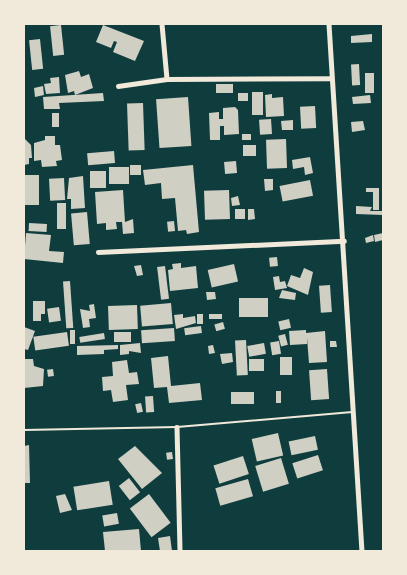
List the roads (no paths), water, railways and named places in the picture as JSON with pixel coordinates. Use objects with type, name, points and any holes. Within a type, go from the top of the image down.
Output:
[{"type":"street","points":[[162,24],[167,79]]},
{"type":"street","points":[[329,24],[362,551]]},
{"type":"street","points":[[118,86],[167,79],[331,78]]},
{"type":"street","points":[[98,252],[344,241]]},
{"type":"street","points":[[177,427],[180,551]]},
{"type":"lane","points":[[24,430],[177,427],[352,412]]},
{"type":"railway","points":[[383,24],[383,35]]}]
